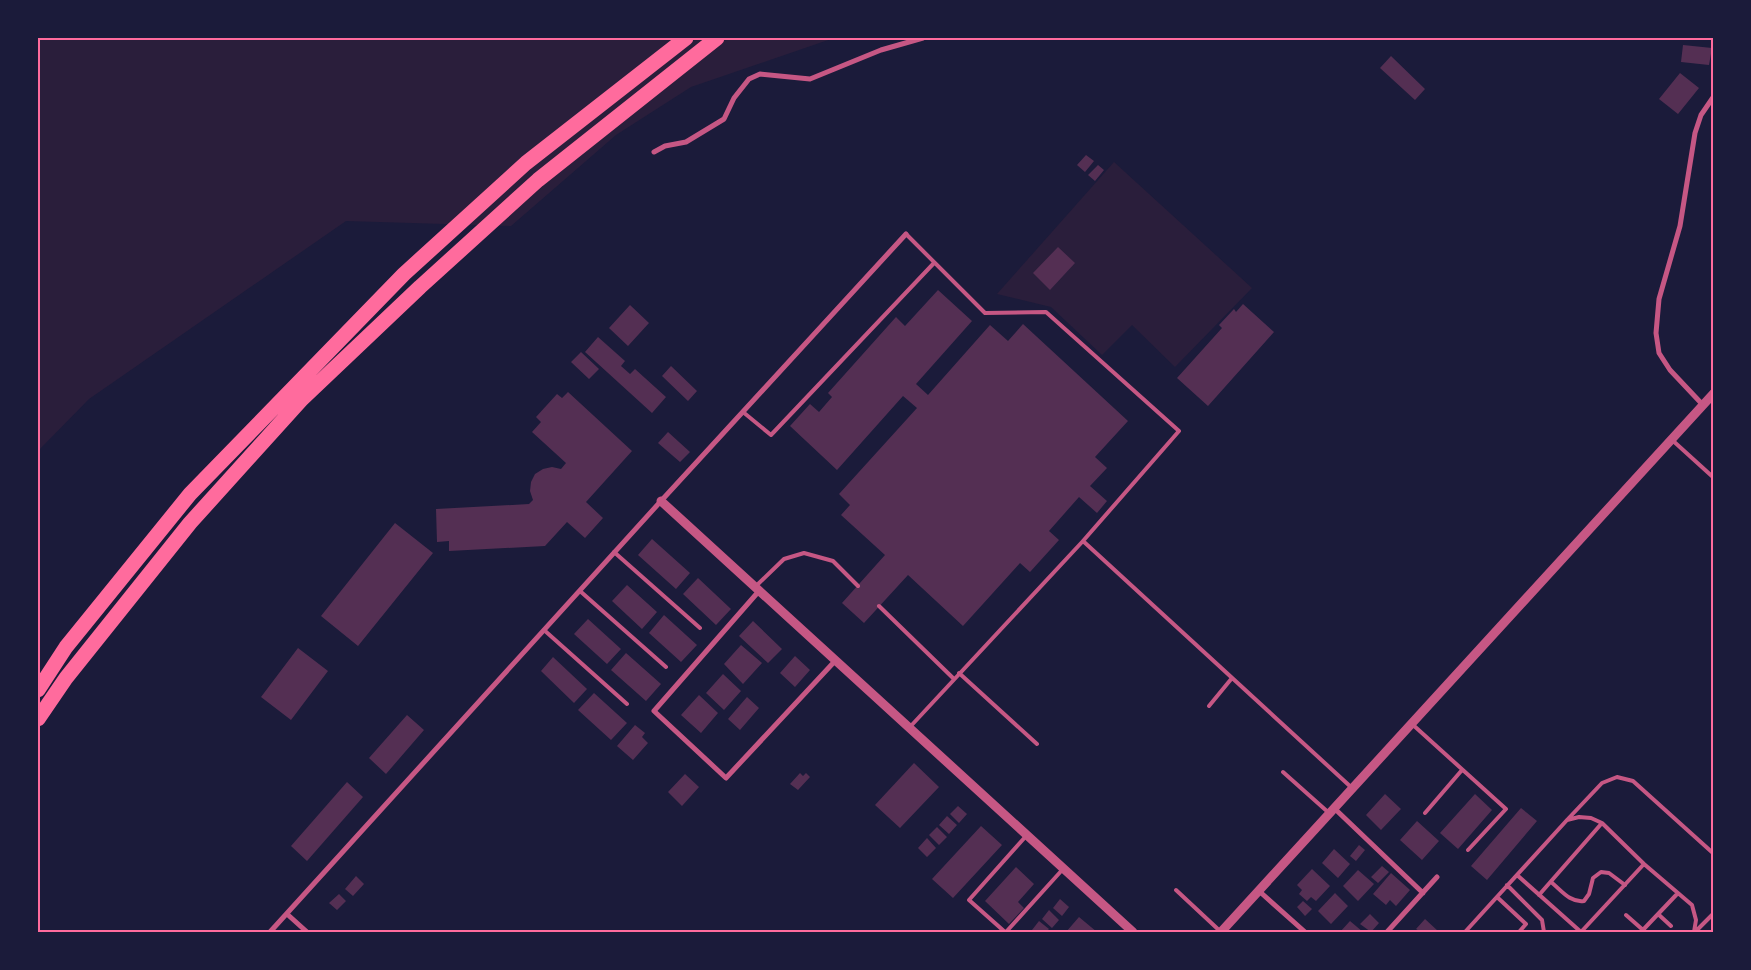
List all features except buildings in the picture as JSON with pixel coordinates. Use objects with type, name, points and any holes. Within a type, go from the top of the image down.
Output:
[{"type":"highway","points":[[38,690],[66,647],[190,494],[404,274],[526,163],[686,38]]},
{"type":"highway","points":[[38,718],[66,678],[190,523],[302,400],[420,287],[538,180],[718,38]]},
{"type":"street","points":[[654,152],[665,146],[686,142],[724,119],[734,98],[749,80],[760,74],[810,78],[881,50],[923,38]]},
{"type":"street","points":[[1702,404],[1670,370],[1660,353],[1656,333],[1659,299],[1680,226],[1695,134],[1701,115],[1714,96]]},
{"type":"street","points":[[270,932],[614,552],[906,234]]},
{"type":"street","points":[[1221,932],[1714,393]]},
{"type":"street","points":[[661,501],[1133,932]]},
{"type":"street","points":[[757,589],[654,711],[726,778],[836,661]]},
{"type":"street","points":[[1332,811],[1423,893]]},
{"type":"street","points":[[1387,932],[1437,878]]},
{"type":"street","points":[[1259,890],[1305,932]]},
{"type":"street","points":[[287,914],[307,932]]},
{"type":"lane","points":[[906,234],[985,313],[1046,312],[1179,431],[1083,541],[909,728]]},
{"type":"lane","points":[[743,412],[772,435],[934,263]]},
{"type":"lane","points":[[1671,439],[1714,478]]},
{"type":"lane","points":[[1083,541],[1352,788]]},
{"type":"lane","points":[[614,552],[700,628]]},
{"type":"lane","points":[[757,589],[784,558],[804,553],[833,561],[858,586]]},
{"type":"lane","points":[[580,591],[666,667]]},
{"type":"lane","points":[[879,606],[954,679]]},
{"type":"lane","points":[[544,630],[626,704]]},
{"type":"lane","points":[[959,673],[1037,744]]},
{"type":"lane","points":[[1209,706],[1232,678]]},
{"type":"lane","points":[[1412,723],[1506,809],[1468,850]]},
{"type":"lane","points":[[1425,813],[1462,770]]},
{"type":"lane","points":[[1283,772],[1332,811]]},
{"type":"lane","points":[[1465,932],[1602,783],[1617,777],[1633,781],[1714,854]]},
{"type":"lane","points":[[1567,820],[1591,818],[1602,823],[1644,864],[1692,905],[1696,920],[1694,932]]},
{"type":"lane","points":[[1539,895],[1602,823]]},
{"type":"lane","points":[[1027,835],[969,900],[1006,932],[1064,869]]},
{"type":"lane","points":[[1517,875],[1581,932],[1644,864]]},
{"type":"lane","points":[[1551,882],[1569,898],[1578,902],[1584,901],[1589,894],[1593,878],[1601,872],[1609,873],[1625,885]]},
{"type":"lane","points":[[1507,886],[1542,920],[1544,932]]},
{"type":"lane","points":[[1176,890],[1221,932]]},
{"type":"lane","points":[[1626,915],[1642,931],[1678,893]]},
{"type":"lane","points":[[1497,897],[1526,924],[1518,932]]},
{"type":"lane","points":[[1694,932],[1714,913]]},
{"type":"lane","points":[[1658,914],[1671,926]]},
{"type":"shaded area","points":[[38,38],[834,38],[691,87],[616,135],[511,226],[346,221],[89,399],[38,451]]},
{"type":"shaded area","points":[[1114,162],[1252,288],[1175,367],[1132,325],[1102,355],[1051,307],[997,294]]}]
